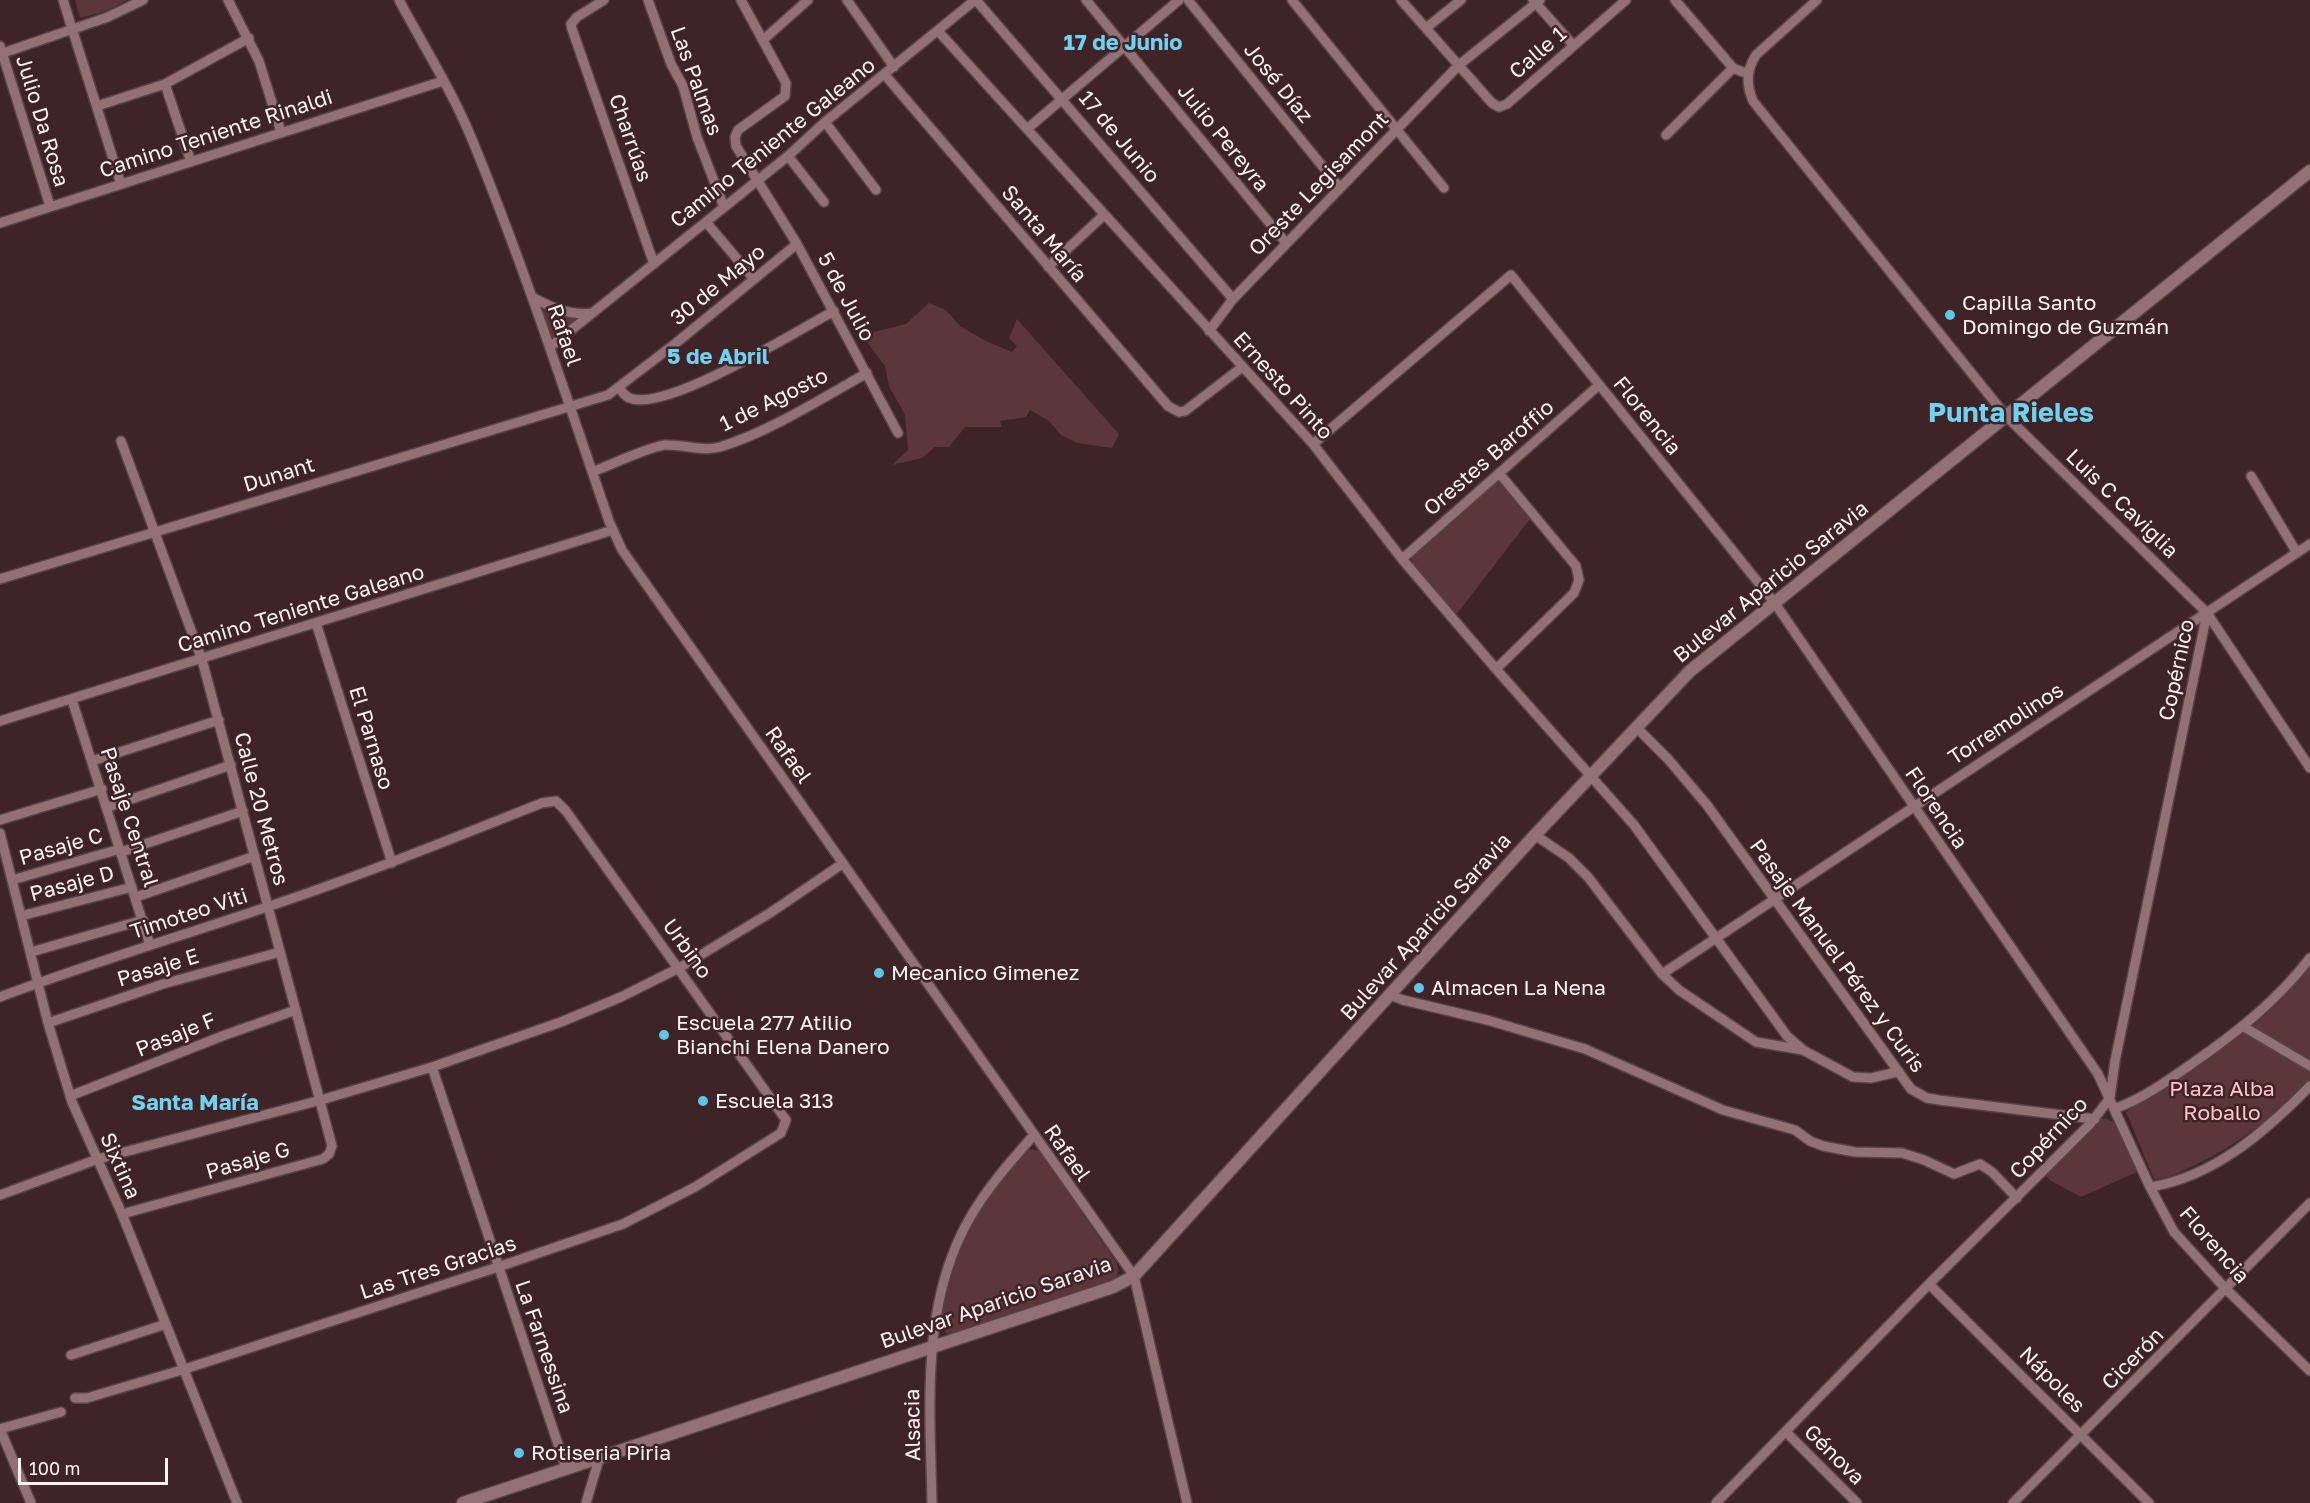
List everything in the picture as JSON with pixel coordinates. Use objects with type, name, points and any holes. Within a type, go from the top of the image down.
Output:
[{"type":"street","points":[[63,0],[121,184]]},
{"type":"street","points":[[1,51],[73,30],[108,17],[142,0]]},
{"type":"street","points":[[228,0],[259,61],[280,132]]},
{"type":"street","name":"Rafael","points":[[399,0],[470,136],[532,297],[613,530],[629,562],[1134,1276],[1187,1503]]},
{"type":"street","name":"Charrúas","points":[[604,0],[577,17],[571,24],[654,264]]},
{"type":"street","name":"Las Palmas","points":[[648,0],[671,64],[683,86],[697,137],[724,207]]},
{"type":"street","points":[[744,1],[763,40],[808,0]]},
{"type":"street","name":"Camino Teniente Galeano","points":[[550,347],[788,156],[825,122],[975,0]]},
{"type":"street","name":"17 de Junio","points":[[975,0],[1062,98],[1233,299]]},
{"type":"street","name":"Julio Pereyra","points":[[1086,0],[1286,243]]},
{"type":"street","points":[[1027,129],[1179,0]]},
{"type":"street","name":"José Díaz","points":[[1188,0],[1340,188]]},
{"type":"street","points":[[1292,0],[1444,188]]},
{"type":"street","points":[[1426,28],[1461,0]]},
{"type":"street","name":"Calle 1","points":[[1459,65],[1492,103],[1499,107],[1507,104],[1626,0]]},
{"type":"street","points":[[1675,0],[1733,68],[1748,74],[1752,61],[1761,49],[1816,0]]},
{"type":"street","points":[[850,1],[894,67]]},
{"type":"street","points":[[1536,1],[1573,45]]},
{"type":"street","name":"Oreste Legisamont","points":[[1209,331],[1233,299],[1459,65],[1536,1]]},
{"type":"street","points":[[1407,2],[1426,28],[1459,65]]},
{"type":"street","name":"Ernesto Pinto","points":[[938,31],[1241,368],[1313,444],[1402,559],[1634,825],[1786,1036],[1803,1050]]},
{"type":"street","points":[[97,106],[165,84],[249,38]]},
{"type":"street","name":"5 de Julio","points":[[763,40],[787,89],[785,96],[738,130],[735,137],[736,146],[756,182],[797,244],[898,433]]},
{"type":"street","name":"Julio Da Rosa","points":[[1,51],[50,206]]},
{"type":"street","points":[[1666,135],[1733,68]]},
{"type":"street","name":"Luis C Caviglia","points":[[1748,74],[1749,89],[1754,101],[2006,416],[2207,613],[2310,768]]},
{"type":"street","name":"Santa María","points":[[885,75],[1168,406],[1179,412],[1190,408],[1241,368]]},
{"type":"street","name":"Camino Teniente Rinaldi","points":[[0,223],[443,81]]},
{"type":"street","points":[[165,84],[191,162]]},
{"type":"street","points":[[825,122],[876,189]]},
{"type":"street","points":[[788,156],[824,202]]},
{"type":"street","name":"Bulevar Aparicio Saravia","points":[[463,1503],[1113,1287],[1134,1276],[1535,835],[1690,671],[2309,176]]},
{"type":"street","points":[[1048,267],[1104,214]]},
{"type":"street","points":[[706,222],[754,279]]},
{"type":"street","name":"30 de Mayo","points":[[569,406],[608,395],[619,388],[797,244]]},
{"type":"street","name":"Florencia","points":[[1313,444],[1511,275],[1774,602],[2098,1074],[2150,1187],[2174,1232],[2225,1288],[2310,1371]]},
{"type":"street","points":[[532,297],[545,304],[574,313],[594,312]]},
{"type":"street","points":[[619,388],[624,395],[633,400],[673,393],[702,382],[834,311]]},
{"type":"street","name":"1 de Agosto","points":[[592,472],[662,446],[678,445],[706,450],[727,444],[785,419],[867,373]]},
{"type":"street","name":"Orestes Baroffio","points":[[1402,559],[1599,385]]},
{"type":"street","name":"Dunant","points":[[0,579],[569,406]]},
{"type":"street","name":"Calle 20 Metros","points":[[121,441],[202,660],[321,1100]]},
{"type":"street","points":[[1496,669],[1574,593],[1579,580],[1576,566],[1499,473]]},
{"type":"street","points":[[2251,476],[2297,553]]},
{"type":"street","name":"Camino Teniente Galeano","points":[[0,721],[202,660],[613,530]]},
{"type":"street","name":"Torremolinos","points":[[1662,974],[2310,544]]},
{"type":"street","name":"Copérnico","points":[[1716,1503],[1929,1284],[2095,1119],[2110,1098],[2115,1061],[2207,613]]},
{"type":"street","name":"El Parnaso","points":[[316,623],[392,863]]},
{"type":"street","name":"Pasaje Central","points":[[72,700],[108,807],[150,945]]},
{"type":"street","points":[[92,761],[219,720]]},
{"type":"street","name":"Pasaje Manuel Pérez y Curis","points":[[1637,728],[1668,759],[1707,805],[1740,855],[1775,899],[1911,1089],[1927,1098],[2095,1119]]},
{"type":"street","points":[[108,807],[231,765]]},
{"type":"street","points":[[0,820],[102,789]]},
{"type":"street","name":"Timoteo Viti","points":[[0,997],[268,907],[392,863],[542,803],[556,801]]},
{"type":"street","name":"Urbino","points":[[556,801],[679,968],[786,1120]]},
{"type":"street","name":"Pasaje C","points":[[12,880],[121,850],[243,811]]},
{"type":"street","name":"Sixtina","points":[[0,833],[48,1023],[70,1096],[122,1214],[237,1503]]},
{"type":"street","points":[[1535,835],[1569,858],[1588,876],[1662,974],[1679,990],[1756,1042],[1803,1050],[1853,1077],[1871,1078],[1897,1072]]},
{"type":"street","name":"Pasaje D","points":[[21,916],[134,892],[255,856]]},
{"type":"street","points":[[0,1195],[98,1159],[321,1100],[432,1067],[561,1022],[621,997],[679,968],[770,913],[842,864]]},
{"type":"street","points":[[30,952],[143,920]]},
{"type":"street","name":"Pasaje E","points":[[48,1023],[163,984],[280,952]]},
{"type":"street","points":[[2114,1109],[2156,1088],[2244,1027],[2267,1006],[2310,958]]},
{"type":"street","points":[[1390,995],[1585,1048],[1723,1110],[1800,1132],[1810,1141],[1823,1146],[1855,1152],[1902,1153],[1954,1174],[1980,1164],[1992,1172],[2017,1198]]},
{"type":"street","name":"Pasaje F","points":[[70,1096],[225,1035],[296,1010]]},
{"type":"street","points":[[2244,1027],[2310,1066]]},
{"type":"street","name":"La Farnessina","points":[[432,1067],[566,1468]]},
{"type":"street","points":[[2150,1187],[2185,1178],[2219,1161],[2268,1126],[2310,1086]]},
{"type":"street","name":"Pasaje G","points":[[122,1214],[323,1159],[329,1154],[332,1146],[321,1100]]},
{"type":"street","name":"Las Tres Gracias","points":[[75,1398],[87,1398],[184,1369],[498,1268],[622,1224],[685,1193],[781,1133],[786,1120]]},
{"type":"street","name":"Alsacia","points":[[932,1503],[930,1374],[938,1304],[955,1248],[980,1200],[1033,1136]]},
{"type":"street","name":"Cicerón","points":[[2013,1503],[2310,1203]]},
{"type":"street","name":"Nápoles","points":[[1929,1284],[2149,1503]]},
{"type":"street","points":[[71,1355],[166,1324]]},
{"type":"street","points":[[31,1503],[0,1429],[61,1412]]},
{"type":"street","name":"Génova","points":[[1786,1432],[1857,1503]]},
{"type":"street","points":[[586,1503],[600,1456]]},
{"type":"green space","points":[[75,0],[127,0],[106,11],[80,18]]},
{"type":"green space","points":[[929,303],[946,310],[960,326],[1012,352],[1017,346],[1009,338],[1017,319],[1119,434],[1112,448],[1077,443],[1061,435],[1049,421],[1030,410],[1026,417],[1000,421],[1002,427],[965,427],[949,447],[935,447],[922,458],[892,465],[908,450],[905,415],[889,386],[885,366],[867,342],[874,332],[906,324]]},
{"type":"green space","points":[[544,310],[574,318],[575,321],[555,338],[549,337],[541,314]]},
{"type":"green space","points":[[1496,481],[1502,482],[1530,519],[1456,615],[1413,565],[1411,556]]},
{"type":"green space","name":"Plaza Alba Roballo","points":[[2310,964],[2310,1081],[2269,1118],[2225,1149],[2174,1175],[2154,1179],[2126,1112],[2200,1064],[2250,1027],[2293,986]]},
{"type":"green space","points":[[2105,1118],[2116,1123],[2137,1172],[2081,1197],[2051,1181],[2046,1176],[2097,1120]]},
{"type":"green space","points":[[1031,1149],[1039,1151],[1116,1262],[1117,1276],[1106,1283],[951,1335],[946,1333],[942,1325],[943,1311],[952,1275],[967,1237],[997,1187],[1025,1153]]},
{"type":"place","name":"Capilla Santo Domingo de Guzmán","points":[[1950,315]]},
{"type":"place","name":"Mecanico Gimenez","points":[[879,973]]},
{"type":"place","name":"Almacen La Nena","points":[[1419,988]]},
{"type":"place","name":"Escuela 277 Atilio Bianchi Elena Danero","points":[[664,1035]]},
{"type":"place","name":"Escuela 313","points":[[703,1101]]},
{"type":"place","name":"Rotiseria Piria","points":[[519,1453]]},
{"type":"district","name":"17 de Junio","points":[[1123,43]]},
{"type":"district","name":"5 de Abril","points":[[718,357]]},
{"type":"district","name":"Punta Rieles","points":[[2011,413]]},
{"type":"district","name":"Santa María","points":[[195,1103]]}]
